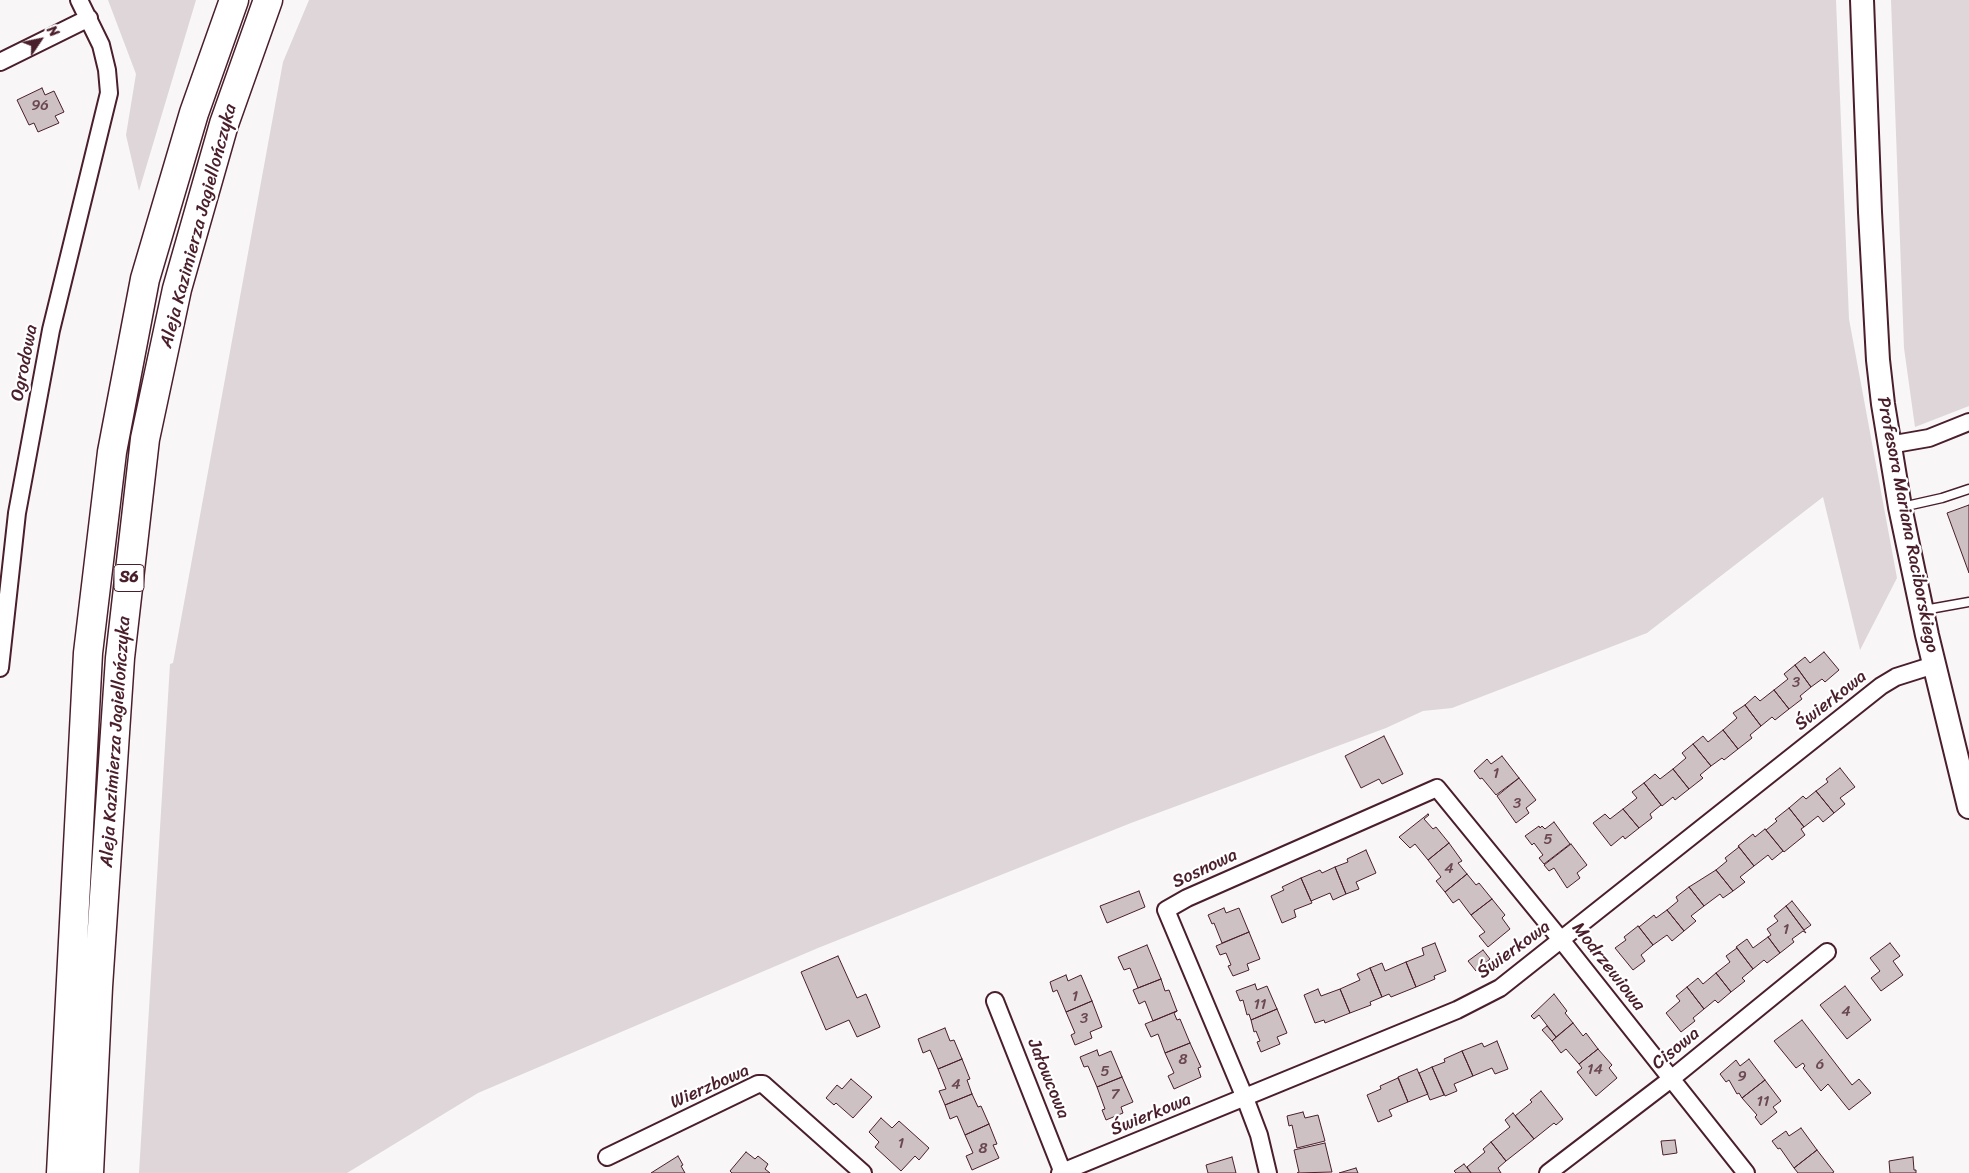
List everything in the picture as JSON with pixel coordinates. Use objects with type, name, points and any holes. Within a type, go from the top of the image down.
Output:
[{"type":"highway","name":"Aleja Kazimierza Jagiellończyka","points":[[61,1173],[88,653],[112,452],[145,279],[194,113],[234,0]]},
{"type":"highway","name":"Aleja Kazimierza Jagiellończyka","points":[[89,1173],[98,987],[120,658],[145,439],[177,289],[224,124],[268,0]]},
{"type":"main road","name":"Profesora Mariana Raciborskiego","points":[[1862,0],[1878,360],[1889,445],[1900,507],[1934,665],[1962,750],[1969,807]]},
{"type":"street","name":"Ogrodowa","points":[[0,668],[17,513],[51,330],[108,101],[107,70],[101,45],[79,0]]},
{"type":"street","points":[[0,62],[88,18]]},
{"type":"street","points":[[1889,445],[1929,438],[1969,422]]},
{"type":"street","name":"Świerkowa","points":[[1062,1173],[1457,1010],[1500,988],[1562,941],[1882,686],[1896,677],[1934,665]]},
{"type":"street","name":"Modrzewiowa","points":[[1437,788],[1562,941],[1746,1173]]},
{"type":"street","name":"Sosnowa","points":[[1268,1173],[1259,1135],[1245,1098],[1166,910],[1187,898],[1437,788]]},
{"type":"street","name":"Cisowa","points":[[1548,1173],[1671,1079],[1827,952]]},
{"type":"street","name":"Jałowcowa","points":[[995,1000],[1062,1173]]},
{"type":"street","name":"Wierzbowa","points":[[607,1157],[758,1084],[763,1084],[863,1173]]},
{"type":"lane","points":[[1900,507],[1942,498],[1969,489]]},
{"type":"lane","points":[[1922,611],[1969,602]]},
{"type":"shaded area","points":[[108,0],[196,0],[139,191],[126,135],[136,74]]},
{"type":"shaded area","points":[[309,0],[1836,0],[1849,319],[1897,578],[1860,650],[1823,497],[1647,633],[1452,708],[1423,711],[1386,728],[1131,823],[818,948],[478,1093],[347,1173],[139,1173],[170,664],[173,663],[283,62]]},
{"type":"shaded area","points":[[1891,0],[1969,0],[1969,406],[1915,427],[1904,348]]},
{"type":"building","points":[[42,88],[45,95],[54,91],[64,112],[55,116],[59,123],[38,132],[34,123],[29,125],[17,100]]},
{"type":"building","points":[[1969,505],[1969,573],[1947,513]]},
{"type":"building","points":[[1824,652],[1839,670],[1825,682],[1822,679],[1811,687],[1795,665],[1805,657],[1810,663]]},
{"type":"building","points":[[1795,665],[1811,687],[1800,696],[1802,699],[1789,709],[1774,690],[1788,679],[1784,674]]},
{"type":"building","points":[[1774,690],[1789,709],[1775,720],[1772,717],[1761,726],[1745,705],[1755,696],[1760,701]]},
{"type":"building","points":[[1745,705],[1761,726],[1750,735],[1752,738],[1738,749],[1723,730],[1737,718],[1733,713]]},
{"type":"building","points":[[1723,730],[1738,749],[1724,760],[1722,758],[1711,766],[1693,744],[1703,736],[1708,742]]},
{"type":"building","points":[[1384,736],[1403,774],[1382,784],[1379,779],[1361,788],[1345,756]]},
{"type":"building","points":[[1693,744],[1711,766],[1700,775],[1703,778],[1689,789],[1673,769],[1686,758],[1682,753]]},
{"type":"building","points":[[1502,756],[1519,778],[1496,795],[1474,771],[1487,759],[1491,764]]},
{"type":"building","points":[[1840,768],[1855,787],[1840,798],[1845,804],[1834,813],[1816,791],[1828,782],[1826,779]]},
{"type":"building","points":[[1673,769],[1689,789],[1675,800],[1673,797],[1662,806],[1644,783],[1655,774],[1660,779]]},
{"type":"building","points":[[1519,778],[1536,800],[1526,808],[1529,813],[1516,823],[1497,796]]},
{"type":"building","points":[[1644,783],[1661,805],[1650,814],[1652,818],[1639,828],[1623,809],[1637,798],[1632,792]]},
{"type":"building","points":[[1816,791],[1834,813],[1823,822],[1818,816],[1804,827],[1789,808],[1803,796],[1806,799]]},
{"type":"building","points":[[1789,808],[1804,827],[1801,829],[1805,835],[1784,852],[1766,830],[1777,821],[1775,819]]},
{"type":"building","points":[[1623,809],[1639,828],[1625,839],[1623,836],[1611,846],[1593,823],[1605,814],[1610,819]]},
{"type":"building","points":[[1428,814],[1424,819],[1433,829],[1436,827],[1449,843],[1428,860],[1415,844],[1410,848],[1399,837]]},
{"type":"building","points":[[1554,822],[1570,844],[1544,864],[1539,858],[1543,855],[1534,843],[1532,845],[1525,836],[1539,826],[1545,829]]},
{"type":"building","points":[[1765,829],[1783,851],[1772,860],[1768,855],[1754,866],[1738,846],[1753,834],[1755,837]]},
{"type":"building","points":[[1449,843],[1462,861],[1458,863],[1467,874],[1445,892],[1436,881],[1441,877],[1428,860]]},
{"type":"building","points":[[1571,844],[1587,865],[1577,873],[1580,878],[1567,888],[1554,868],[1549,871],[1544,865]]},
{"type":"building","points":[[1739,847],[1754,866],[1740,877],[1745,882],[1733,891],[1716,870],[1727,861],[1725,858]]},
{"type":"building","points":[[1366,850],[1376,873],[1356,882],[1359,889],[1346,894],[1335,867],[1348,862],[1347,859]]},
{"type":"building","points":[[1335,867],[1346,894],[1333,900],[1330,893],[1311,901],[1301,878],[1320,870],[1322,873]]},
{"type":"building","points":[[1716,870],[1733,891],[1723,898],[1720,894],[1704,906],[1689,887]]},
{"type":"building","points":[[1467,874],[1476,885],[1479,883],[1492,899],[1471,915],[1459,899],[1453,903],[1445,892]]},
{"type":"building","points":[[1301,878],[1312,903],[1294,910],[1296,917],[1282,923],[1271,896],[1284,890],[1282,887]]},
{"type":"building","points":[[1689,887],[1704,906],[1691,916],[1696,921],[1684,931],[1667,910],[1678,901],[1676,897]]},
{"type":"building","points":[[1139,891],[1145,907],[1107,923],[1100,906]]},
{"type":"building","points":[[1492,899],[1505,915],[1502,918],[1510,929],[1488,947],[1479,936],[1485,932],[1471,915]]},
{"type":"building","points":[[1792,901],[1811,925],[1804,930],[1786,906]]},
{"type":"building","points":[[1786,906],[1806,933],[1803,931],[1792,939],[1794,942],[1780,953],[1768,937],[1771,935],[1767,929],[1778,921],[1774,916]]},
{"type":"building","points":[[1224,908],[1226,913],[1239,908],[1249,932],[1222,943],[1214,923],[1212,924],[1208,915]]},
{"type":"building","points":[[1667,910],[1684,931],[1672,941],[1667,935],[1653,945],[1639,927],[1654,915],[1656,918]]},
{"type":"building","points":[[1638,926],[1653,945],[1641,955],[1645,961],[1633,970],[1615,948],[1626,940],[1624,937]]},
{"type":"building","points":[[1249,932],[1260,959],[1247,964],[1249,970],[1233,976],[1228,966],[1231,965],[1226,953],[1220,955],[1216,946]]},
{"type":"building","points":[[1768,937],[1780,953],[1767,963],[1764,960],[1753,969],[1736,947],[1747,939],[1753,948]]},
{"type":"building","points":[[1435,943],[1446,971],[1434,976],[1435,979],[1416,987],[1406,962],[1424,955],[1422,948]]},
{"type":"building","points":[[1890,943],[1900,956],[1893,961],[1903,975],[1881,991],[1871,978],[1880,971],[1870,958]]},
{"type":"building","points":[[1147,945],[1161,979],[1138,988],[1130,968],[1124,970],[1118,957]]},
{"type":"building","points":[[1737,948],[1753,969],[1742,978],[1745,981],[1731,992],[1716,973],[1730,962],[1726,956]]},
{"type":"building","points":[[1483,950],[1490,959],[1476,971],[1468,961]]},
{"type":"building","points":[[838,956],[857,998],[866,994],[880,1027],[857,1037],[849,1020],[826,1030],[801,972]]},
{"type":"building","points":[[1406,962],[1416,987],[1391,997],[1389,994],[1382,997],[1370,968],[1382,963],[1385,971]]},
{"type":"building","points":[[1370,968],[1382,997],[1370,1002],[1371,1005],[1350,1013],[1340,989],[1360,980],[1357,974]]},
{"type":"building","points":[[1716,973],[1731,992],[1718,1003],[1715,1000],[1704,1009],[1687,987],[1698,978],[1703,984]]},
{"type":"building","points":[[1066,975],[1068,981],[1081,975],[1092,1001],[1066,1012],[1057,990],[1053,992],[1050,982]]},
{"type":"building","points":[[1161,979],[1165,991],[1169,990],[1177,1011],[1153,1021],[1145,1001],[1139,1004],[1133,990]]},
{"type":"building","points":[[1255,984],[1257,990],[1267,986],[1277,1009],[1251,1020],[1249,1014],[1247,1015],[1243,1000],[1240,1001],[1236,991]]},
{"type":"building","points":[[1845,986],[1871,1020],[1847,1039],[1820,1005]]},
{"type":"building","points":[[1687,987],[1704,1009],[1693,1018],[1695,1021],[1681,1032],[1666,1013],[1680,1001],[1676,996]]},
{"type":"building","points":[[1318,989],[1321,996],[1340,989],[1350,1013],[1325,1023],[1324,1020],[1315,1023],[1304,995]]},
{"type":"building","points":[[1554,994],[1567,1011],[1565,1013],[1573,1023],[1556,1037],[1539,1015],[1534,1019],[1531,1016]]},
{"type":"building","points":[[1092,1001],[1102,1027],[1090,1032],[1092,1038],[1075,1045],[1071,1035],[1075,1033],[1066,1012]]},
{"type":"building","points":[[1277,1009],[1287,1033],[1277,1037],[1280,1044],[1261,1052],[1257,1042],[1260,1041],[1256,1031],[1254,1032],[1251,1020]]},
{"type":"building","points":[[1177,1011],[1174,1013],[1177,1020],[1180,1019],[1190,1043],[1165,1053],[1158,1034],[1151,1037],[1145,1024]]},
{"type":"building","points":[[1802,1020],[1852,1085],[1859,1079],[1871,1093],[1849,1110],[1828,1084],[1821,1091],[1803,1068],[1805,1066],[1803,1063],[1796,1068],[1774,1041]]},
{"type":"building","points":[[1573,1023],[1583,1036],[1586,1033],[1598,1049],[1579,1064],[1566,1049],[1561,1053],[1552,1041]]},
{"type":"building","points":[[1547,1026],[1556,1037],[1552,1041],[1542,1030]]},
{"type":"building","points":[[945,1028],[950,1041],[954,1040],[962,1059],[938,1069],[930,1050],[923,1053],[918,1039]]},
{"type":"building","points":[[1497,1041],[1508,1069],[1495,1074],[1492,1068],[1473,1076],[1462,1051],[1482,1043],[1484,1047]]},
{"type":"building","points":[[1190,1043],[1201,1067],[1198,1068],[1201,1077],[1174,1089],[1168,1076],[1174,1073],[1165,1053]]},
{"type":"building","points":[[1598,1049],[1612,1065],[1609,1068],[1617,1078],[1596,1096],[1577,1072],[1582,1068],[1579,1064]]},
{"type":"building","points":[[1097,1050],[1099,1056],[1111,1051],[1122,1077],[1097,1087],[1088,1066],[1084,1067],[1080,1057]]},
{"type":"building","points":[[1462,1051],[1473,1076],[1454,1084],[1457,1091],[1445,1096],[1432,1067],[1445,1062],[1444,1059]]},
{"type":"building","points":[[962,1059],[970,1079],[967,1080],[972,1094],[945,1105],[939,1091],[946,1089],[938,1069]]},
{"type":"building","points":[[1749,1059],[1765,1080],[1742,1098],[1739,1093],[1737,1094],[1729,1080],[1726,1082],[1720,1074],[1736,1060],[1740,1066]]},
{"type":"building","points":[[1432,1067],[1444,1095],[1430,1100],[1419,1073]]},
{"type":"building","points":[[1417,1069],[1428,1094],[1408,1102],[1398,1077]]},
{"type":"building","points":[[1122,1077],[1133,1102],[1121,1107],[1123,1113],[1106,1120],[1102,1110],[1105,1109],[1097,1087]]},
{"type":"building","points":[[1398,1078],[1408,1102],[1389,1110],[1392,1116],[1378,1122],[1367,1095],[1381,1089],[1380,1086]]},
{"type":"building","points":[[851,1079],[872,1097],[853,1118],[836,1103],[834,1105],[826,1098],[837,1085],[842,1089]]},
{"type":"building","points":[[1765,1080],[1781,1101],[1773,1107],[1777,1112],[1761,1125],[1755,1117],[1757,1115],[1742,1098]]},
{"type":"building","points":[[1541,1091],[1563,1119],[1556,1125],[1554,1123],[1534,1139],[1515,1116],[1532,1102],[1530,1100]]},
{"type":"building","points":[[972,1094],[978,1107],[981,1106],[989,1124],[965,1135],[957,1116],[950,1119],[945,1105]]},
{"type":"building","points":[[1303,1112],[1305,1118],[1318,1115],[1325,1141],[1297,1148],[1292,1125],[1289,1126],[1287,1116]]},
{"type":"building","points":[[1513,1113],[1534,1139],[1506,1161],[1491,1142],[1510,1127],[1505,1120]]},
{"type":"building","points":[[881,1118],[892,1128],[899,1121],[929,1148],[919,1160],[915,1156],[901,1171],[875,1147],[879,1142],[869,1132]]},
{"type":"building","points":[[989,1124],[997,1144],[993,1145],[999,1158],[972,1170],[966,1156],[973,1153],[965,1135]]},
{"type":"building","points":[[1801,1128],[1817,1150],[1794,1168],[1780,1148],[1778,1149],[1772,1141],[1786,1131],[1789,1136]]},
{"type":"building","points":[[1675,1140],[1677,1153],[1663,1155],[1661,1141]]},
{"type":"building","points":[[1491,1142],[1506,1161],[1498,1168],[1501,1173],[1471,1173],[1467,1167],[1485,1152],[1483,1149]]},
{"type":"building","points":[[1325,1143],[1332,1172],[1297,1173],[1299,1172],[1294,1150]]},
{"type":"building","points":[[1817,1150],[1834,1172],[1798,1173],[1794,1168]]},
{"type":"building","points":[[746,1152],[755,1159],[758,1156],[768,1164],[765,1169],[770,1173],[732,1173],[730,1171]]},
{"type":"building","points":[[678,1156],[685,1173],[651,1173]]},
{"type":"building","points":[[1232,1157],[1236,1173],[1208,1173],[1206,1165]]},
{"type":"building","points":[[1913,1157],[1916,1173],[1890,1173],[1889,1161]]},
{"type":"building","points":[[1464,1164],[1471,1173],[1456,1173],[1454,1171]]},
{"type":"building","points":[[1356,1168],[1358,1173],[1339,1173]]}]
